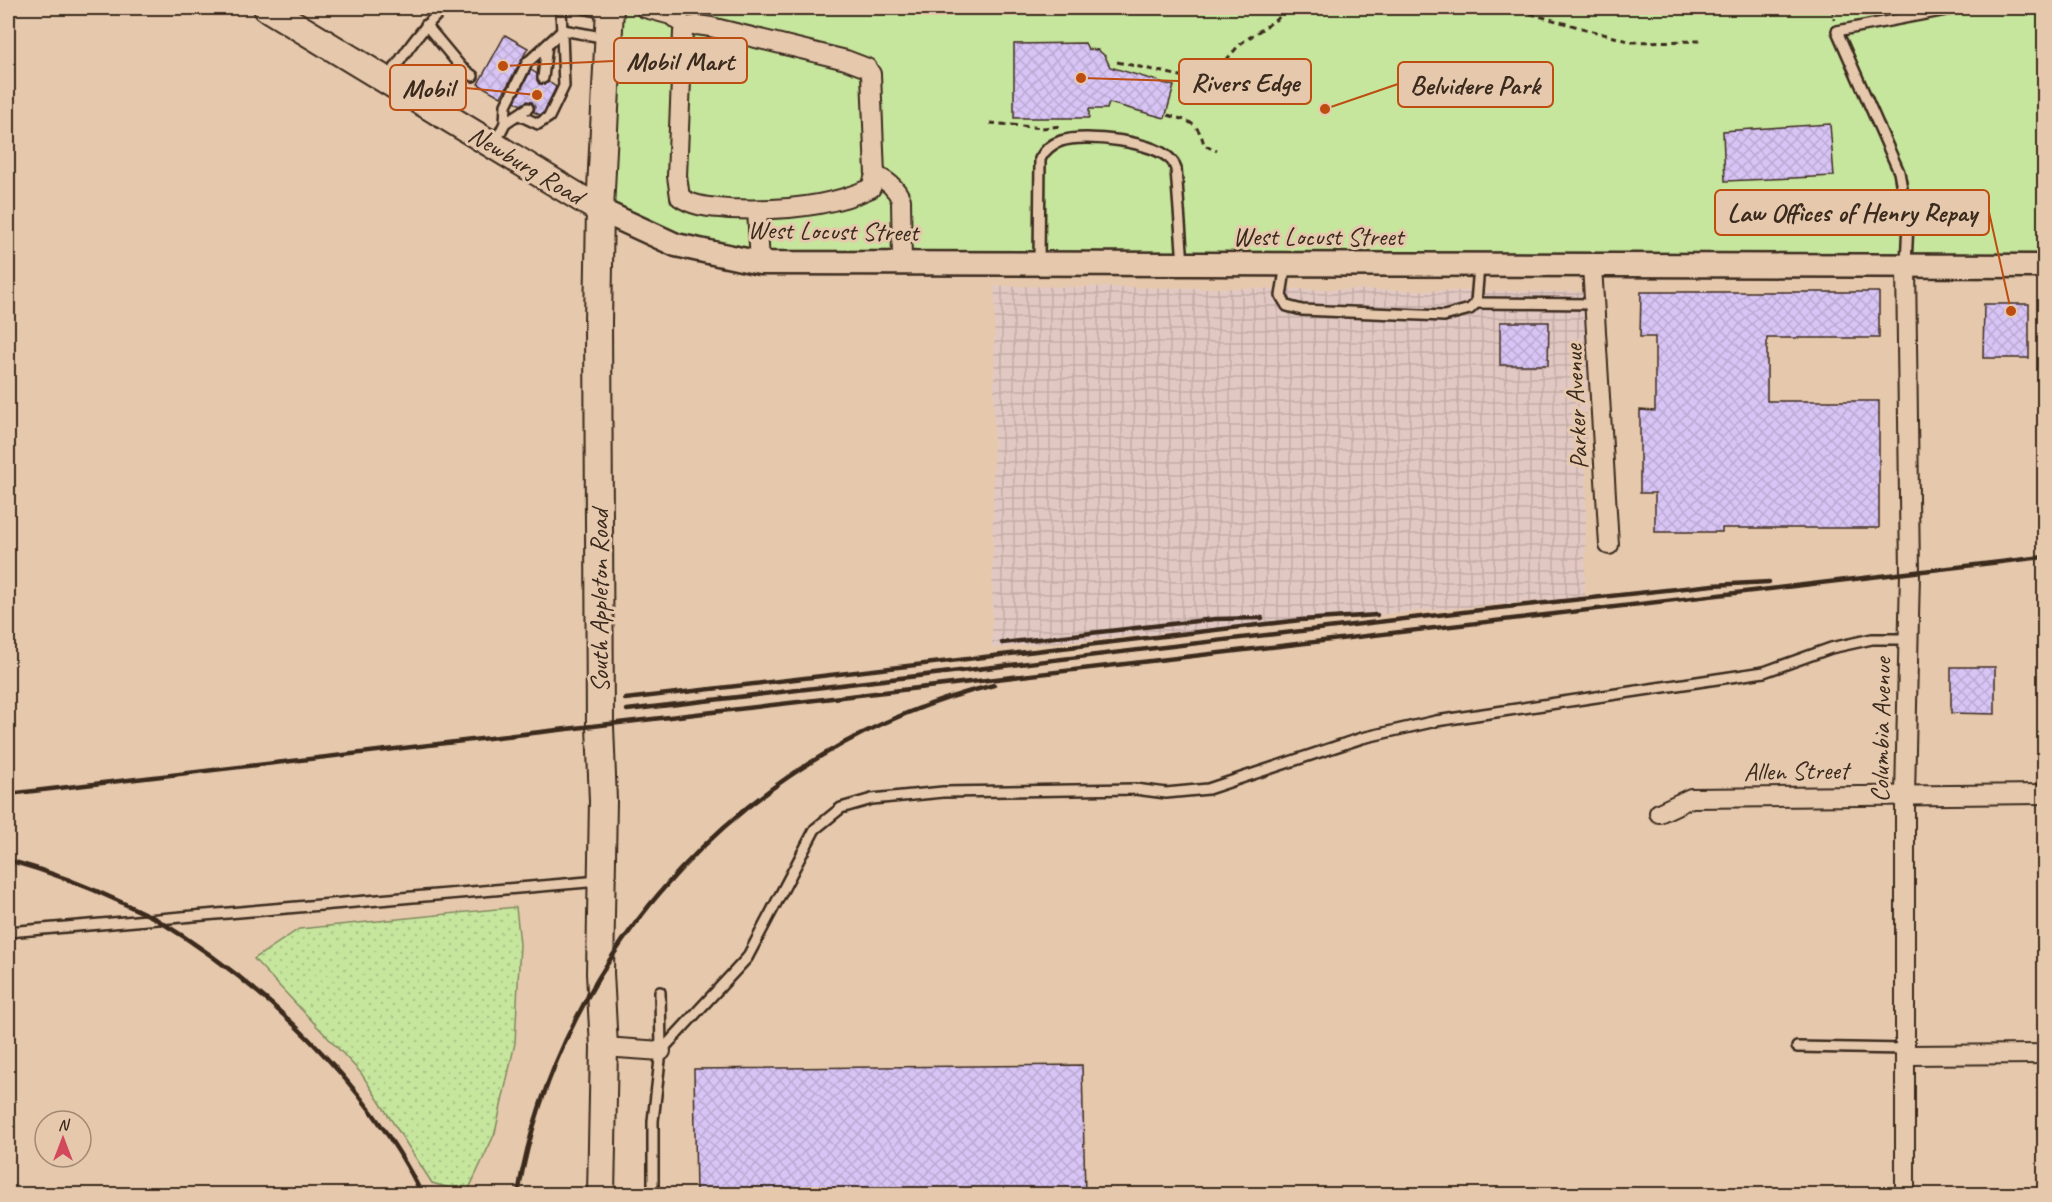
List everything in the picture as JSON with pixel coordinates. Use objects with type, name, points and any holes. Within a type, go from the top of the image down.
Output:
[{"type":"main road","name":"Newburg Road","points":[[267,8],[387,81],[500,134],[600,210]]},
{"type":"main road","name":"South Appleton Road","points":[[601,1194],[604,1047],[600,973],[603,801],[600,714],[598,334],[600,210],[610,20]]},
{"type":"street","points":[[645,8],[670,15],[686,27],[697,25],[711,27],[846,60],[867,68],[871,74],[875,175],[871,188],[855,195],[784,210],[695,205],[680,197],[677,176],[683,32],[686,27]]},
{"type":"street","points":[[875,175],[888,182],[901,200],[902,262]]},
{"type":"street","name":"West Locust Street","points":[[600,210],[676,245],[760,263],[2044,266]]},
{"type":"street","points":[[757,210],[760,263]]},
{"type":"street","name":"Parker Avenue","points":[[1592,266],[1609,545]]},
{"type":"street","name":"Columbia Avenue","points":[[1905,1194],[1905,795],[1910,573],[1906,266]]},
{"type":"street","name":"Allen Street","points":[[1659,813],[1691,798],[2044,794]]},
{"type":"street","points":[[604,1047],[661,1051]]},
{"type":"street","points":[[1905,1052],[2044,1054]]},
{"type":"lane","points":[[387,81],[407,49],[426,25],[444,8]]},
{"type":"lane","points":[[519,115],[538,124],[549,117],[564,86],[561,8]]},
{"type":"lane","points":[[584,8],[610,20]]},
{"type":"lane","points":[[1906,266],[1908,222],[1899,172],[1837,31],[1956,8]]},
{"type":"lane","points":[[500,134],[506,105],[527,63],[563,30],[610,20]]},
{"type":"lane","points":[[426,25],[461,67],[473,76]]},
{"type":"lane","points":[[543,78],[547,45]]},
{"type":"lane","points":[[500,134],[528,108]]},
{"type":"lane","points":[[1039,263],[1040,159],[1043,153],[1061,141],[1076,139],[1121,140],[1161,153],[1172,161],[1176,169],[1183,264]]},
{"type":"lane","points":[[1286,264],[1281,296],[1287,306],[1302,310],[1444,316],[1470,309],[1476,303],[1479,265]]},
{"type":"lane","points":[[1476,303],[1595,304]]},
{"type":"lane","points":[[661,1051],[747,958],[814,829],[841,808],[872,799],[943,792],[1135,789],[1166,793],[1208,789],[1362,738],[1436,721],[1764,672],[1831,648],[1872,639],[1909,639]]},
{"type":"lane","points":[[8,932],[602,880]]},
{"type":"lane","points":[[653,1194],[653,1121],[661,1051],[660,992]]},
{"type":"lane","points":[[1797,1047],[1905,1052]]},
{"type":"path","points":[[1117,62],[1185,77],[1206,74],[1221,66],[1240,44],[1293,8]]},
{"type":"path","points":[[1432,8],[1436,10],[1460,8]]},
{"type":"path","points":[[1510,8],[1632,42],[1701,41]]},
{"type":"path","points":[[1168,114],[1189,121],[1196,126],[1204,145],[1218,151]]},
{"type":"path","points":[[990,123],[1042,128],[1062,126]]},
{"type":"shaded area","points":[[995,286],[1588,292],[1585,597],[992,648]]},
{"type":"green space","points":[[611,8],[2044,8],[2044,266],[760,263],[600,210]]},
{"type":"green space","points":[[516,907],[520,944],[515,1043],[495,1133],[467,1193],[432,1183],[361,1073],[254,959],[299,929]]},
{"type":"building","points":[[505,35],[528,48],[501,97],[478,84]]},
{"type":"building","points":[[1085,43],[1088,49],[1098,50],[1105,56],[1110,67],[1174,86],[1165,118],[1109,103],[1107,109],[1089,109],[1089,118],[1014,118],[1014,44]]},
{"type":"building","points":[[531,70],[537,74],[539,84],[549,82],[556,87],[544,112],[540,115],[534,112],[535,107],[532,102],[527,101],[521,105],[515,101]]},
{"type":"building","points":[[1830,124],[1834,176],[1725,181],[1723,131]]},
{"type":"building","points":[[1641,292],[1879,292],[1879,338],[1767,338],[1767,401],[1879,401],[1879,528],[1722,528],[1722,532],[1655,532],[1655,493],[1640,493],[1640,410],[1655,411],[1655,337],[1640,337]]},
{"type":"building","points":[[1984,304],[2029,304],[2029,358],[1983,358]]},
{"type":"building","points":[[1500,322],[1549,322],[1548,365],[1500,365]]},
{"type":"building","points":[[1951,667],[1995,667],[1995,714],[1951,713]]},
{"type":"building","points":[[1082,1065],[1085,1194],[696,1194],[694,1069]]},
{"type":"railway","points":[[8,794],[2044,557]]},
{"type":"railway","points":[[627,710],[1489,609],[1713,585],[1769,582]]},
{"type":"railway","points":[[625,699],[1301,620],[1377,615]]},
{"type":"railway","points":[[1002,643],[1215,619],[1262,618]]},
{"type":"railway","points":[[518,1194],[541,1104],[576,1019],[623,940],[681,869],[748,807],[823,755],[906,714],[994,685]]},
{"type":"railway","points":[[8,860],[80,884],[152,917],[196,945],[235,974],[308,1038],[341,1074],[372,1112],[399,1152],[422,1194]]},
{"type":"place","name":"Mobil Mart","points":[[503,66]]},
{"type":"place","name":"Rivers Edge","points":[[1081,78]]},
{"type":"place","name":"Mobil","points":[[537,95]]},
{"type":"place","name":"Belvidere Park","points":[[1325,109]]},
{"type":"place","name":"Law Offices of Henry Repay","points":[[2011,311]]}]
